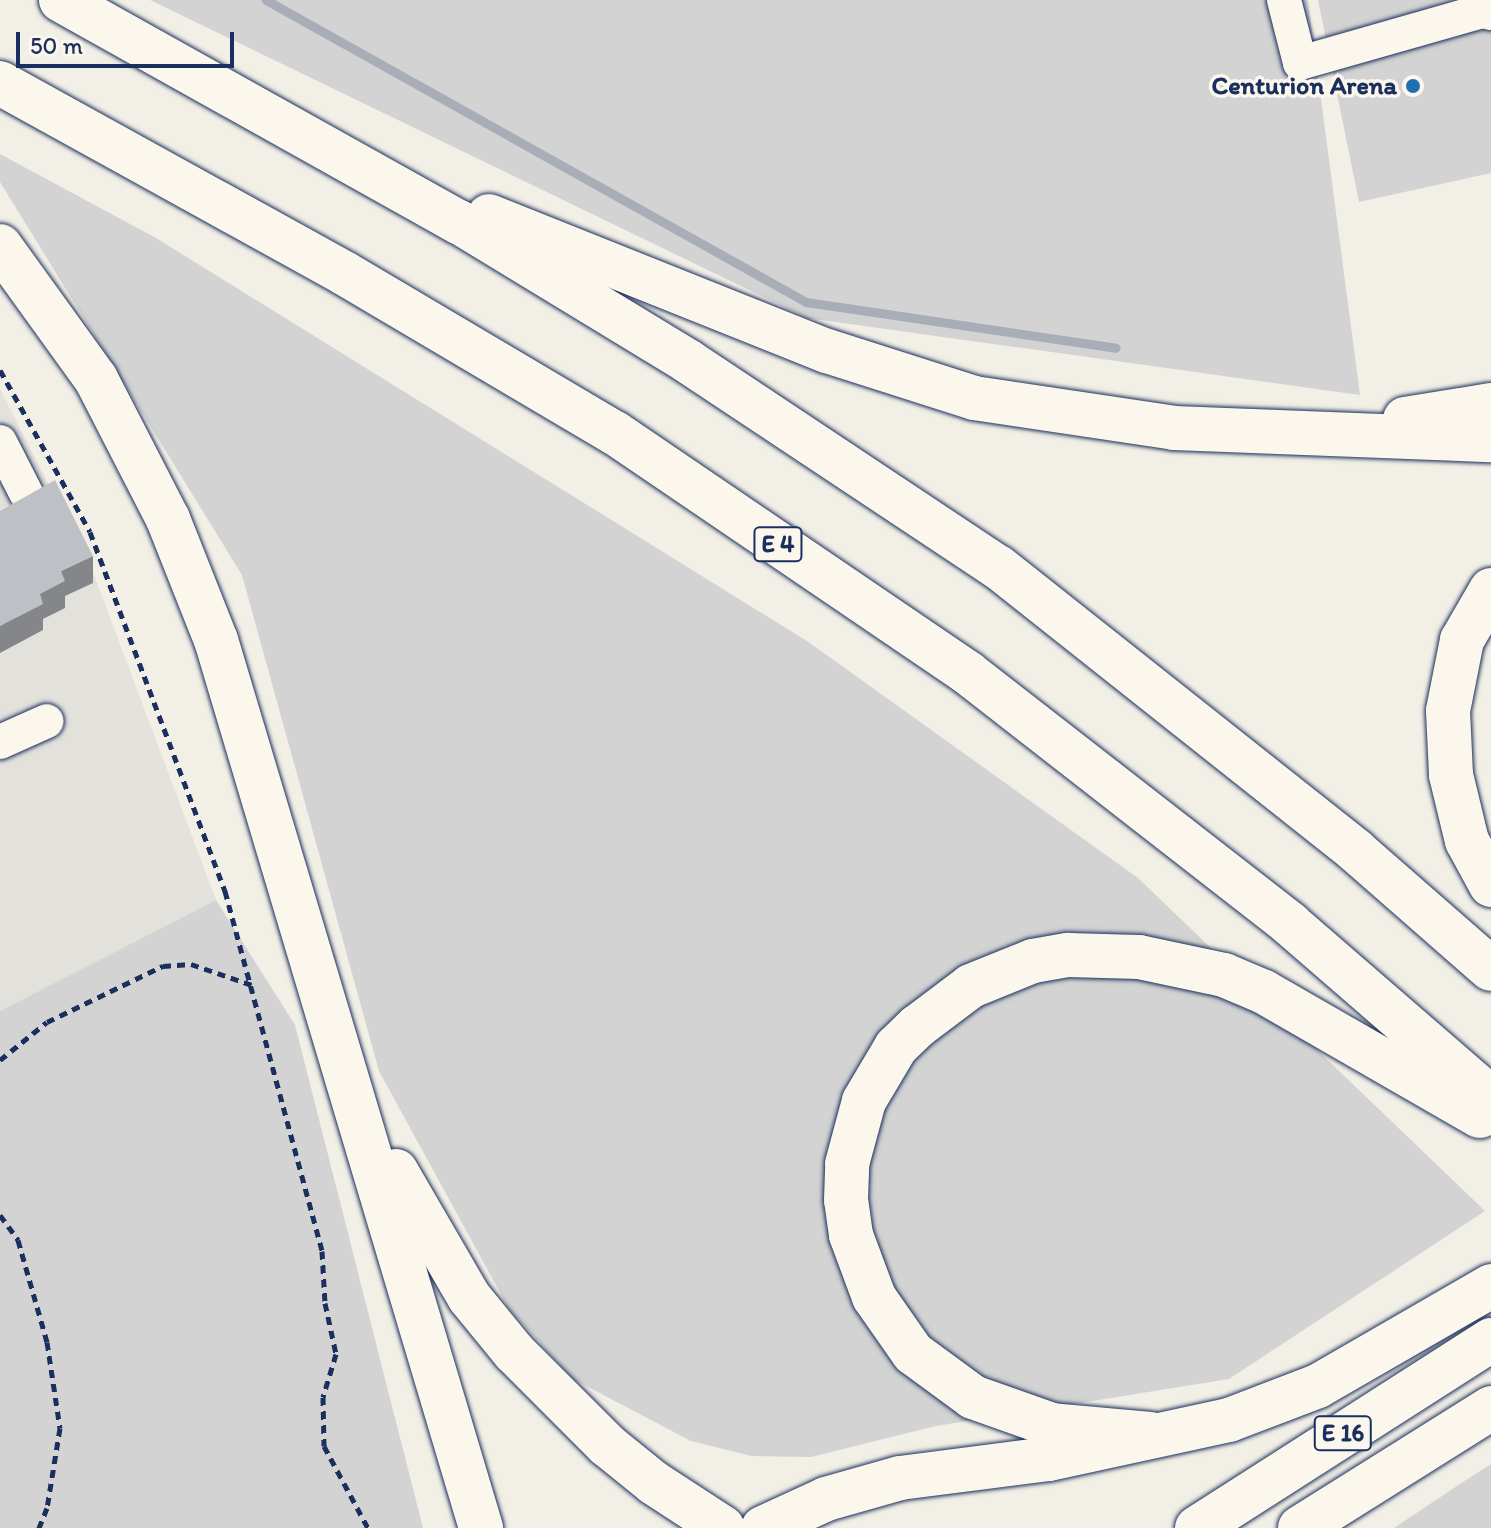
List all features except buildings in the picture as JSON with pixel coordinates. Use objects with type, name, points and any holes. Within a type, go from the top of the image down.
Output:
[{"type":"highway","points":[[61,0],[459,222],[689,362],[998,567],[1356,851],[1491,969]]},
{"type":"highway","name":"E 4","points":[[0,83],[344,273],[615,433],[955,664],[1290,924],[1491,1098]]},
{"type":"highway","points":[[342,156],[827,351],[974,398],[1174,428],[1491,440]]},
{"type":"highway","points":[[0,246],[96,379],[168,519],[216,640],[354,1091],[481,1528]]},
{"type":"highway","points":[[1307,434],[1491,405]]},
{"type":"highway","points":[[1491,590],[1462,640],[1448,711],[1451,775],[1467,841],[1491,885]]},
{"type":"highway","points":[[1150,1434],[1052,1425],[973,1397],[913,1353],[874,1297],[851,1235],[846,1200],[847,1164],[864,1101],[896,1047],[918,1026],[971,986],[1033,961],[1068,955],[1139,957],[1224,975],[1264,992],[1491,1122]]},
{"type":"highway","points":[[354,1091],[421,1220],[469,1297],[514,1352],[557,1397],[654,1483],[723,1528]]},
{"type":"highway","points":[[763,1528],[826,1499],[900,1478],[1049,1459],[1150,1434],[1229,1420],[1318,1386],[1491,1286]]},
{"type":"highway","name":"E 16","points":[[1197,1528],[1491,1340]]},
{"type":"highway","points":[[1300,1528],[1491,1408]]},
{"type":"street","points":[[1284,0],[1300,63],[1483,11],[1491,13]]},
{"type":"street","points":[[0,442],[26,493]]},
{"type":"street","points":[[0,742],[47,721]]},
{"type":"path","points":[[0,370],[90,532],[225,891],[322,1251],[325,1303],[336,1354],[323,1397],[324,1446],[368,1528]]},
{"type":"path","points":[[0,1053],[47,1022],[163,966],[191,964],[252,985]]},
{"type":"path","points":[[0,1060],[8,1050]]},
{"type":"path","points":[[0,1215],[18,1240],[47,1342],[60,1428],[47,1508],[39,1528]]},
{"type":"shaded area","points":[[150,0],[1308,0],[1360,395],[807,318]]},
{"type":"shaded area","name":"Centurion Arena","points":[[1318,0],[1491,0],[1491,173],[1359,202]]},
{"type":"shaded area","points":[[0,154],[156,238],[807,641],[1138,878],[1485,1211],[1229,1379],[936,1426],[811,1457],[752,1456],[691,1441],[573,1379],[509,1309],[379,1071],[242,575],[0,182]]},
{"type":"shaded area","points":[[0,389],[93,572],[216,900],[0,1011]]},
{"type":"shaded area","points":[[216,900],[295,1025],[423,1528],[0,1528],[0,1011]]},
{"type":"shaded area","points":[[1491,1464],[1491,1528],[1394,1528],[1463,1482]]},
{"type":"waterway","points":[[266,0],[806,302],[1116,348]]},
{"type":"place","name":"Centurion Arena","points":[[1413,86]]}]
